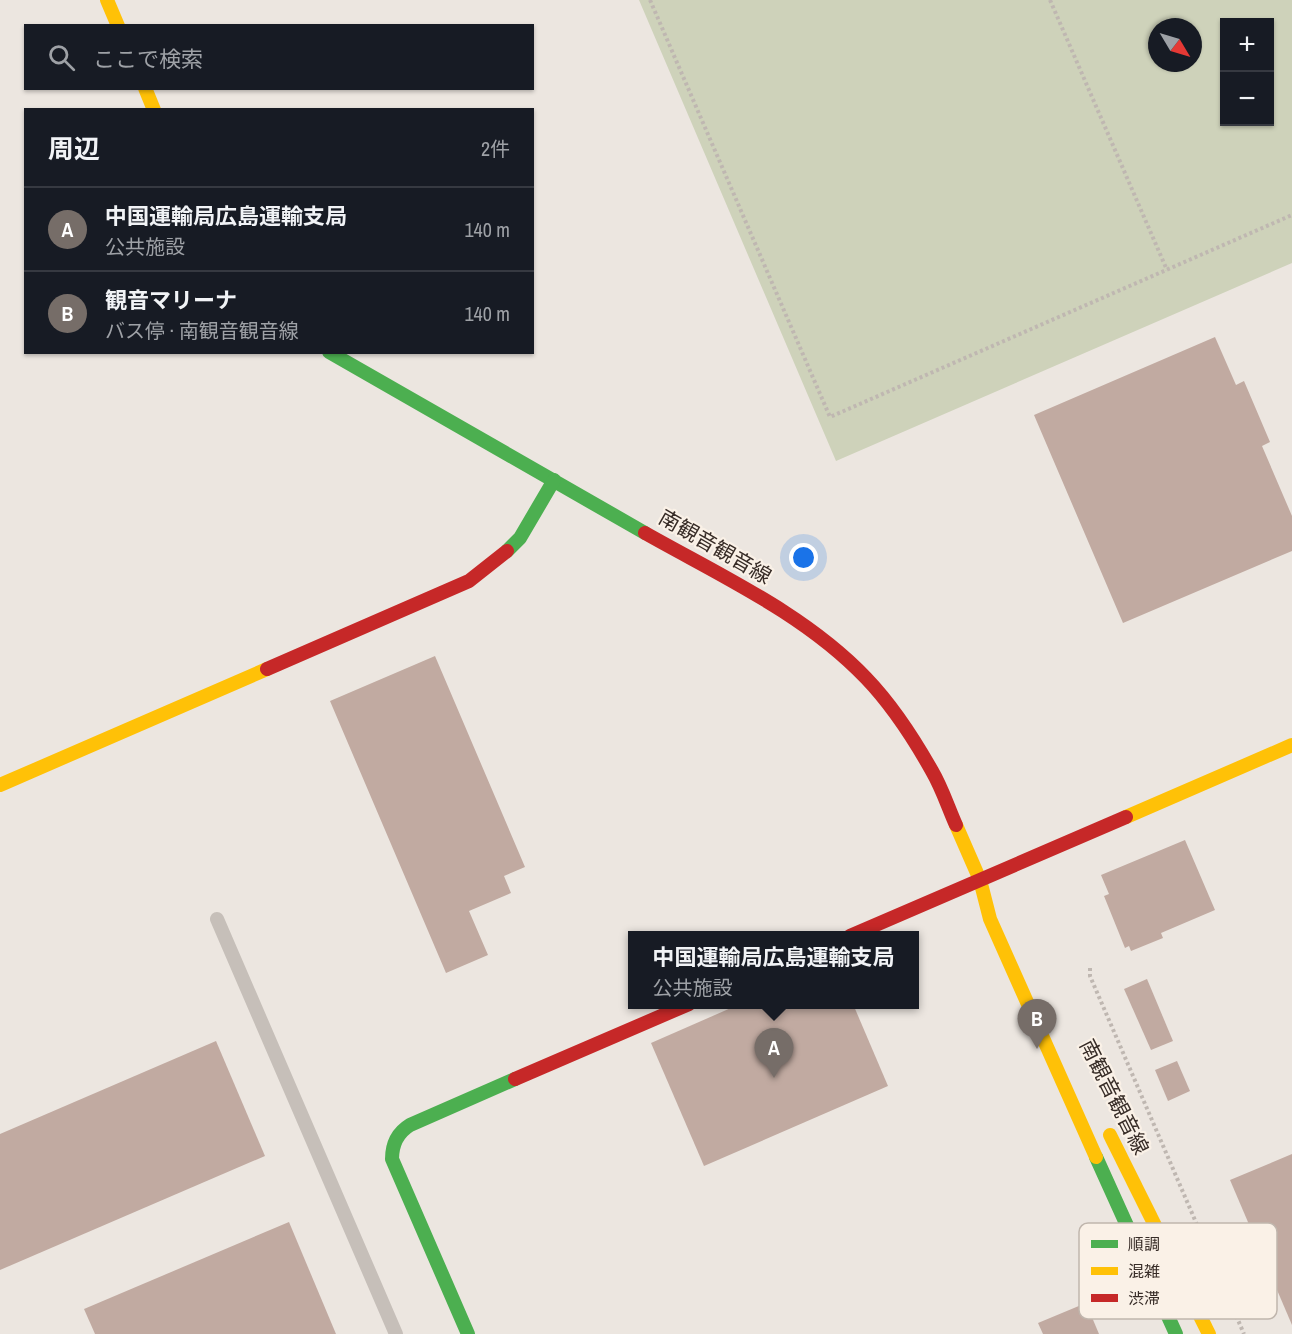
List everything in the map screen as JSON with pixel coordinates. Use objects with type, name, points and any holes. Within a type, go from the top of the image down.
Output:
[{"type":"main road","points":[[107,0],[117,24]]},
{"type":"main road","points":[[146,90],[153,108]]},
{"type":"main road","name":"南観音観音線","points":[[333,354],[786,613],[815,633],[848,661],[882,697],[916,743],[942,792],[980,880],[990,918],[1126,1223]]},
{"type":"main road","points":[[0,785],[469,581],[500,558],[520,538],[554,480]]},
{"type":"main road","points":[[862,931],[1292,745]]},
{"type":"main road","name":"南観音観音線","points":[[980,880],[1003,912]]},
{"type":"main road","points":[[468,1334],[392,1158],[393,1146],[399,1132],[415,1122],[680,1009]]},
{"type":"main road","name":"南観音観音線","points":[[1104,1122],[1154,1223]]},
{"type":"main road","name":"南観音観音線","points":[[1169,1319],[1176,1334]]},
{"type":"main road","name":"南観音観音線","points":[[1202,1319],[1209,1334]]},
{"type":"lane","points":[[218,919],[396,1334]]},
{"type":"path","points":[[650,0],[830,417],[1292,215]]},
{"type":"path","points":[[1050,0],[1167,270]]},
{"type":"path","points":[[1090,968],[1090,976],[1196,1223]]},
{"type":"path","points":[[1238,1319],[1244,1334]]},
{"type":"green space","points":[[639,0],[1292,0],[1292,263],[836,461]]},
{"type":"building","points":[[1215,337],[1236,385],[1244,381],[1270,442],[1262,446],[1292,516],[1292,551],[1123,623],[1034,415]]},
{"type":"building","points":[[435,656],[525,867],[504,876],[511,893],[469,911],[488,955],[446,973],[330,701]]},
{"type":"building","points":[[1185,840],[1215,910],[1161,933],[1163,938],[1131,951],[1129,946],[1125,948],[1104,896],[1109,894],[1101,875]]},
{"type":"building","points":[[1147,979],[1173,1041],[1151,1050],[1124,989]]},
{"type":"building","points":[[729,1009],[855,1009],[888,1086],[704,1166],[651,1043]]},
{"type":"building","points":[[216,1041],[265,1156],[0,1270],[0,1134]]},
{"type":"building","points":[[1177,1061],[1190,1091],[1168,1101],[1155,1070]]},
{"type":"building","points":[[1292,1154],[1292,1325],[1277,1290],[1277,1223],[1248,1223],[1230,1180]]},
{"type":"building","points":[[289,1222],[336,1334],[95,1334],[84,1309]]},
{"type":"building","points":[[1079,1306],[1079,1319],[1093,1319],[1099,1334],[1043,1334],[1038,1323]]},
{"type":"traffic: fast","points":[[332,354],[645,533]]},
{"type":"traffic: fast","points":[[507,551],[520,538],[554,480]]},
{"type":"traffic: fast","points":[[468,1334],[392,1159],[393,1148],[396,1139],[410,1125],[515,1079]]},
{"type":"traffic: fast","points":[[1096,1157],[1126,1223]]},
{"type":"traffic: fast","points":[[1169,1319],[1176,1334]]},
{"type":"traffic: slow","points":[[107,0],[117,24]]},
{"type":"traffic: slow","points":[[146,90],[153,108]]},
{"type":"traffic: slow","points":[[0,785],[267,669]]},
{"type":"traffic: slow","points":[[1126,817],[1292,745]]},
{"type":"traffic: slow","points":[[956,825],[980,880],[990,919],[1096,1157]]},
{"type":"traffic: slow","points":[[1110,1135],[1154,1223]]},
{"type":"traffic: slow","points":[[1202,1319],[1209,1334]]},
{"type":"traffic: jam","points":[[645,533],[789,615],[842,655],[876,688],[894,711],[936,777],[956,825]]},
{"type":"traffic: jam","points":[[267,669],[469,581],[507,551]]},
{"type":"traffic: jam","points":[[862,931],[1126,817]]},
{"type":"traffic: jam","points":[[515,1079],[677,1009]]},
{"type":"place","name":"観音マリーナ","points":[[1037,1049]]},
{"type":"place","name":"中国運輸局広島運輸支局","points":[[774,1078]]}]
